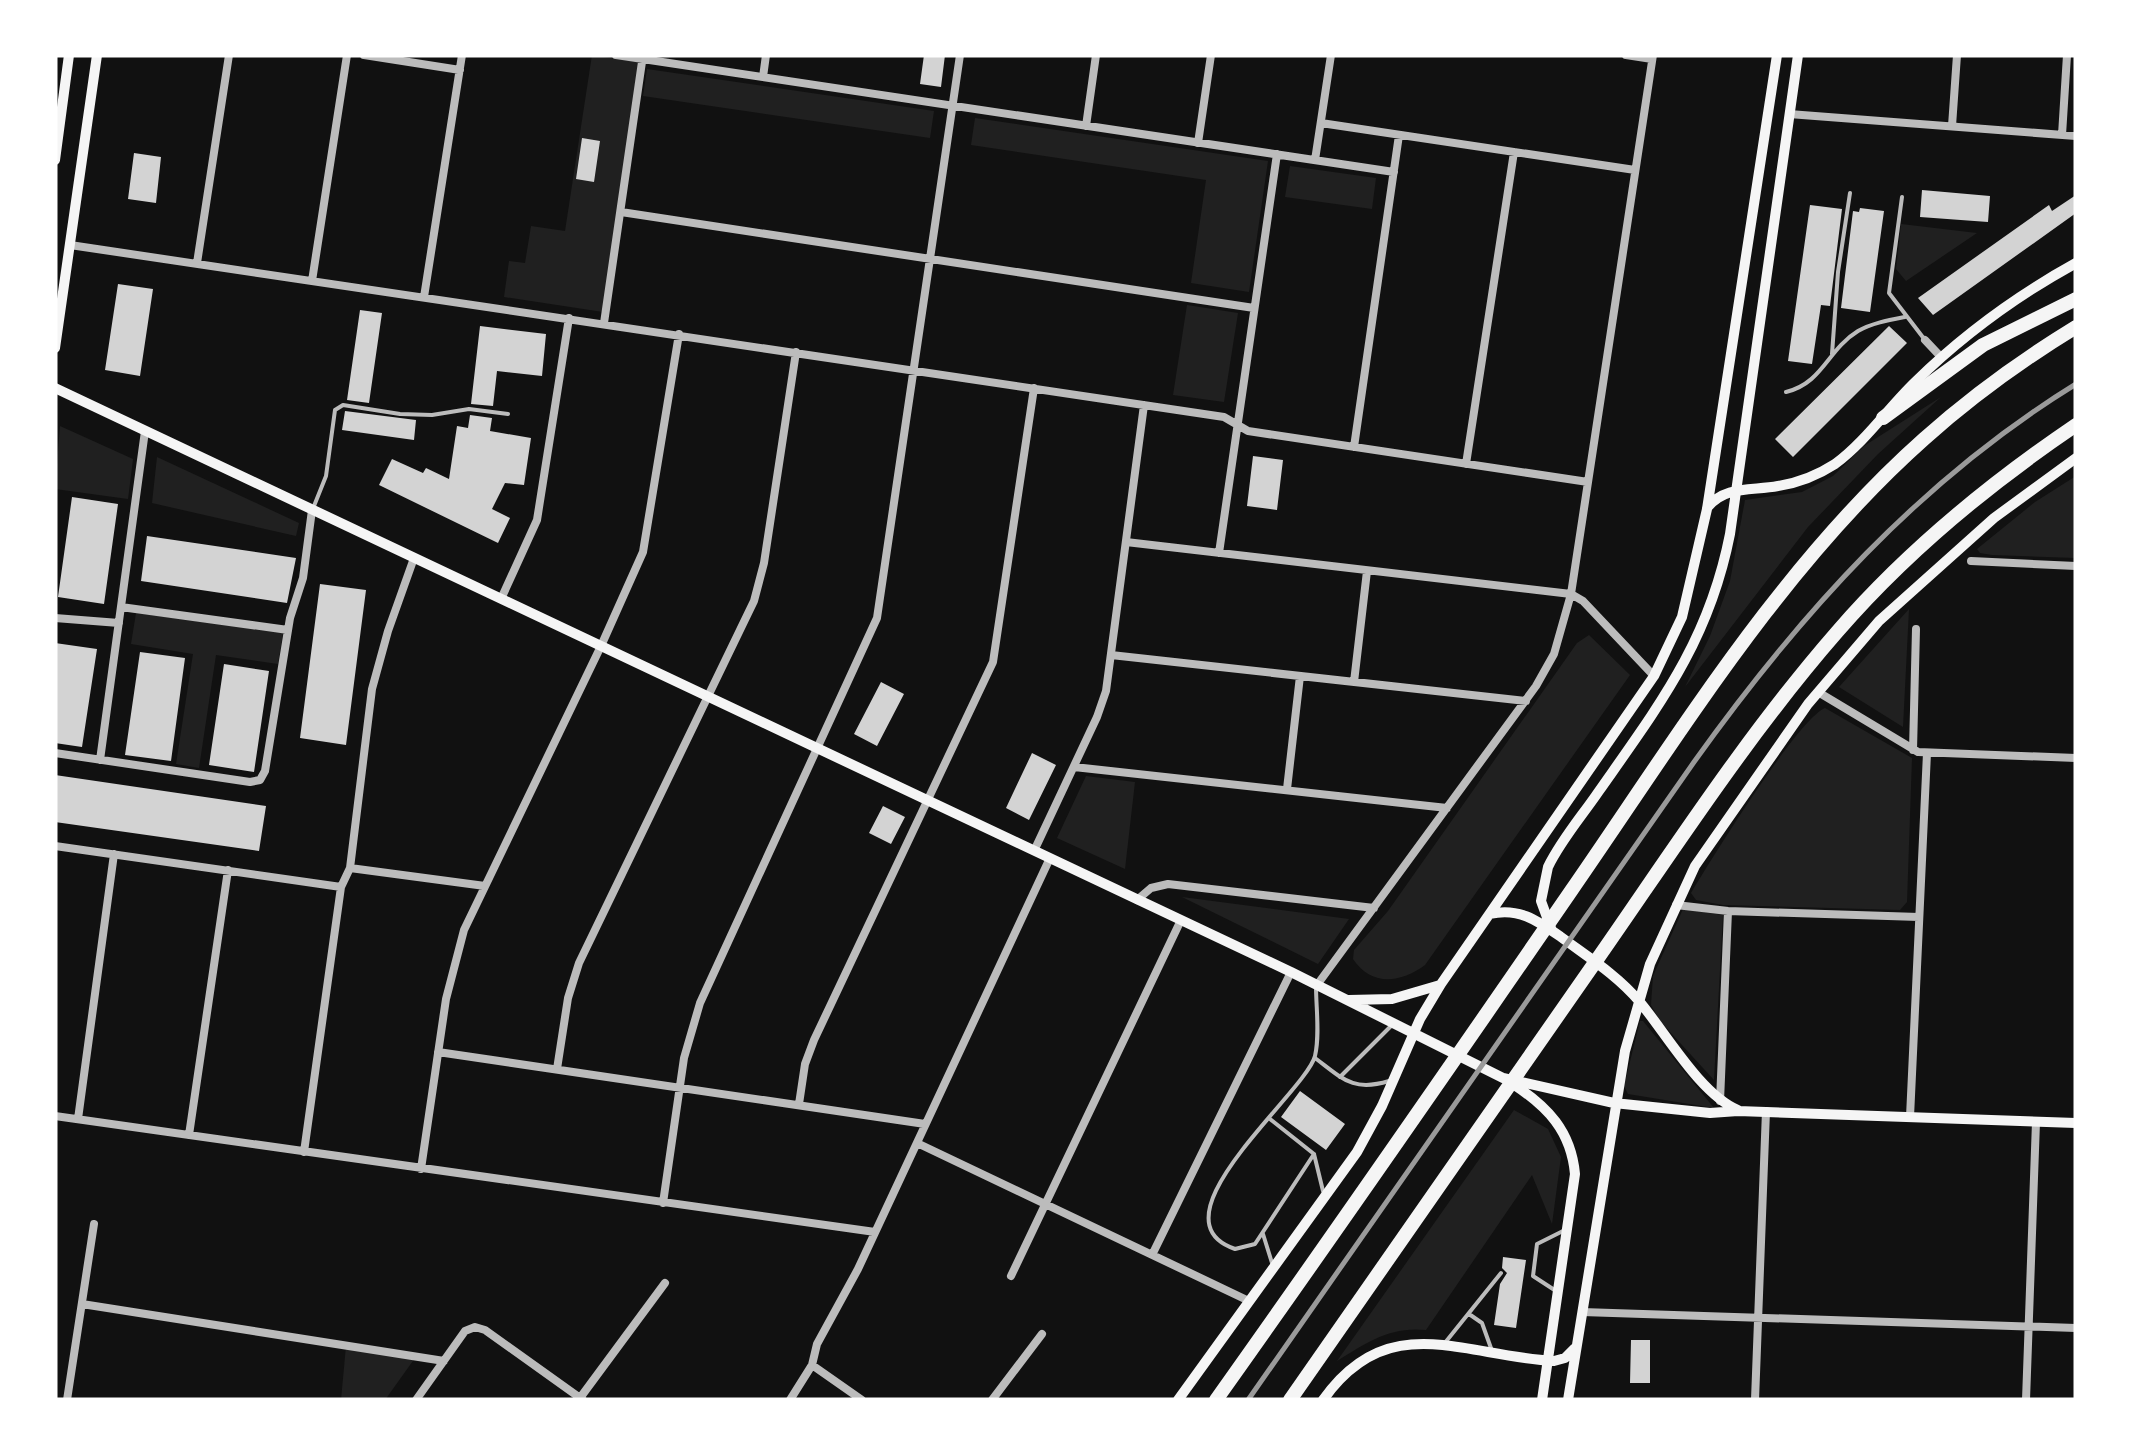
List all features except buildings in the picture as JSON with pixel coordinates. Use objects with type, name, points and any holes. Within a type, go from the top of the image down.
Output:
[{"type":"highway","points":[[1883,418],[1983,345],[2076,299]]},
{"type":"highway","points":[[1216,1400],[1670,749],[1799,571],[1924,438],[1990,385],[2076,328]]},
{"type":"highway","points":[[1290,1400],[1787,693],[1838,631],[1917,550],[2000,480],[2076,425]]},
{"type":"main road","points":[[55,160],[70,55]]},
{"type":"main road","points":[[55,348],[97,55]]},
{"type":"main road","points":[[1178,1400],[1356,1152],[1441,984],[1654,676],[1682,617],[1707,509],[1777,55]]},
{"type":"main road","points":[[1552,931],[1542,909],[1545,874],[1690,655],[1721,576],[1798,55]]},
{"type":"main road","points":[[1707,509],[1720,496],[1781,486],[1819,473],[1845,456],[1941,357],[2014,301],[2076,264]]},
{"type":"main road","points":[[55,388],[1182,920],[1527,1088],[1700,1112],[1738,1110],[2076,1123]]},
{"type":"main road","points":[[1568,1400],[1614,1103],[1650,964],[1676,905],[1719,829],[1818,692],[1879,621],[1954,552],[2076,458]]},
{"type":"main road","points":[[1489,914],[1526,915],[1605,969],[1639,1002],[1720,1101],[1738,1110]]},
{"type":"main road","points":[[1342,1000],[1392,1000],[1441,984]]},
{"type":"main road","points":[[1527,1088],[1551,1113],[1570,1146],[1575,1174],[1542,1400]]},
{"type":"main road","points":[[1322,1400],[1349,1368],[1371,1354],[1399,1345],[1442,1346],[1548,1361],[1565,1358],[1576,1345]]},
{"type":"street","points":[[197,264],[228,55]]},
{"type":"street","points":[[312,280],[347,55]]},
{"type":"street","points":[[364,55],[460,70]]},
{"type":"street","points":[[424,297],[462,55]]},
{"type":"street","points":[[616,55],[1394,172]]},
{"type":"street","points":[[763,78],[766,55]]},
{"type":"street","points":[[663,1203],[680,1087],[700,1004],[877,618],[960,55]]},
{"type":"street","points":[[1086,126],[1096,55]]},
{"type":"street","points":[[1198,143],[1211,55]]},
{"type":"street","points":[[1315,160],[1331,55]]},
{"type":"street","points":[[1316,986],[1526,701],[1554,654],[1571,594],[1652,57],[1626,55]]},
{"type":"street","points":[[1952,126],[1957,55]]},
{"type":"street","points":[[2062,134],[2067,55]]},
{"type":"street","points":[[604,324],[643,57]]},
{"type":"street","points":[[1789,114],[2076,136]]},
{"type":"street","points":[[1321,123],[1635,170]]},
{"type":"street","points":[[1354,447],[1399,135]]},
{"type":"street","points":[[1466,464],[1514,152]]},
{"type":"street","points":[[1219,553],[1277,154]]},
{"type":"street","points":[[620,212],[1254,308]]},
{"type":"street","points":[[70,245],[1224,417],[1248,431],[1588,482]]},
{"type":"street","points":[[502,599],[537,520],[569,318]]},
{"type":"street","points":[[421,1168],[454,962],[485,886],[638,565],[647,537],[679,334]]},
{"type":"street","points":[[1924,340],[1941,357]]},
{"type":"street","points":[[558,1070],[568,998],[580,963],[748,613],[762,576],[796,352]]},
{"type":"street","points":[[799,1104],[814,1040],[996,651],[1034,388]]},
{"type":"street","points":[[1034,851],[1102,703],[1144,405]]},
{"type":"street","points":[[100,760],[145,431]]},
{"type":"street","points":[[55,753],[250,782],[260,780],[265,771],[288,630],[303,578],[312,510]]},
{"type":"street","points":[[1126,542],[1571,594],[1654,676]]},
{"type":"street","points":[[304,1152],[341,887],[350,868],[372,689],[414,558]]},
{"type":"street","points":[[1971,561],[2076,566]]},
{"type":"street","points":[[1354,682],[1368,571]]},
{"type":"street","points":[[121,606],[288,630]]},
{"type":"street","points":[[55,618],[119,624]]},
{"type":"street","points":[[1913,750],[1916,629]]},
{"type":"street","points":[[1111,655],[1526,701]]},
{"type":"street","points":[[1287,789],[1300,676]]},
{"type":"street","points":[[1818,692],[1913,750],[1927,754],[2076,758]]},
{"type":"street","points":[[1910,1117],[1927,754]]},
{"type":"street","points":[[1074,767],[1447,808]]},
{"type":"street","points":[[55,846],[341,887]]},
{"type":"street","points":[[78,1119],[114,854]]},
{"type":"street","points":[[790,1400],[812,1365],[818,1344],[875,1232],[1050,858]]},
{"type":"street","points":[[350,868],[485,886]]},
{"type":"street","points":[[189,1135],[228,870]]},
{"type":"street","points":[[1138,900],[1151,888],[1168,884],[1374,908]]},
{"type":"street","points":[[1676,905],[1728,911],[1919,917]]},
{"type":"street","points":[[1720,1101],[1728,911]]},
{"type":"street","points":[[1011,1276],[1182,920]]},
{"type":"street","points":[[1153,1253],[1291,972]]},
{"type":"street","points":[[438,1052],[925,1124]]},
{"type":"street","points":[[1755,1400],[1766,1111]]},
{"type":"street","points":[[55,1116],[875,1232]]},
{"type":"street","points":[[2026,1400],[2036,1122]]},
{"type":"street","points":[[916,1143],[1249,1301]]},
{"type":"street","points":[[67,1400],[94,1224]]},
{"type":"street","points":[[416,1400],[465,1331],[475,1327],[485,1330],[581,1399],[665,1283]]},
{"type":"street","points":[[82,1304],[444,1361]]},
{"type":"street","points":[[1582,1312],[2076,1328]]},
{"type":"street","points":[[992,1400],[1042,1334]]},
{"type":"street","points":[[812,1365],[862,1400]]},
{"type":"lane","points":[[1832,354],[1838,272],[1850,194]]},
{"type":"lane","points":[[1902,197],[1889,292],[1924,340]]},
{"type":"lane","points":[[1786,392],[1804,388],[1832,354],[1859,330],[1905,317]]},
{"type":"lane","points":[[312,510],[326,476],[335,410],[342,405],[400,414],[468,410],[508,414]]},
{"type":"lane","points":[[1314,1154],[1263,1234],[1248,1248],[1229,1248],[1213,1234],[1210,1217],[1216,1190],[1228,1167],[1270,1119],[1314,1058],[1316,986]]},
{"type":"lane","points":[[1340,1077],[1392,1024]]},
{"type":"lane","points":[[1314,1058],[1353,1085],[1394,1079]]},
{"type":"lane","points":[[1270,1119],[1314,1154],[1324,1196]]},
{"type":"lane","points":[[1533,1276],[1537,1244],[1569,1228]]},
{"type":"lane","points":[[1263,1234],[1274,1267]]},
{"type":"lane","points":[[1442,1346],[1501,1274]]},
{"type":"lane","points":[[1524,1274],[1559,1293]]},
{"type":"lane","points":[[1469,1314],[1482,1323],[1492,1353]]},
{"type":"shaded area","points":[[592,55],[642,63],[603,312],[504,297],[509,261],[525,263],[531,226],[565,231]]},
{"type":"shaded area","points":[[647,69],[934,111],[930,138],[643,96]]},
{"type":"shaded area","points":[[975,118],[1268,161],[1249,292],[1191,283],[1206,180],[971,145]]},
{"type":"shaded area","points":[[1290,166],[1376,178],[1372,209],[1285,197]]},
{"type":"shaded area","points":[[1901,224],[1977,233],[1906,281],[1896,269]]},
{"type":"shaded area","points":[[1187,305],[1238,313],[1224,402],[1173,395]]},
{"type":"shaded area","points":[[1941,397],[1878,454],[1808,527],[1685,687],[1710,636],[1730,581],[1745,500],[1802,492],[1833,476],[1864,446]]},
{"type":"shaded area","points":[[60,426],[133,459],[128,499],[55,489]]},
{"type":"shaded area","points":[[157,457],[299,523],[296,536],[152,503]]},
{"type":"shaded area","points":[[2076,476],[2076,558],[1980,553],[1977,549],[2035,502]]},
{"type":"shaded area","points":[[1909,609],[1903,727],[1839,687]]},
{"type":"shaded area","points":[[136,613],[283,633],[278,664],[216,655],[199,768],[176,764],[193,654],[131,644]]},
{"type":"shaded area","points":[[1589,635],[1630,675],[1425,965],[1396,978],[1369,974],[1353,959],[1354,950],[1388,911],[1577,643]]},
{"type":"shaded area","points":[[1825,708],[1912,758],[1907,902],[1900,910],[1723,905],[1696,900],[1691,893],[1755,793],[1795,737]]},
{"type":"shaded area","points":[[1086,776],[1135,782],[1125,869],[1057,838]]},
{"type":"shaded area","points":[[1182,897],[1349,919],[1318,964]]},
{"type":"shaded area","points":[[1683,909],[1723,915],[1714,1080],[1660,1021],[1651,1005],[1653,976]]},
{"type":"shaded area","points":[[1640,1021],[1714,1108],[1628,1094],[1624,1086]]},
{"type":"shaded area","points":[[1514,1110],[1548,1129],[1561,1157],[1552,1224],[1532,1175],[1426,1330],[1390,1333],[1337,1361]]},
{"type":"shaded area","points":[[346,1346],[415,1358],[385,1400],[341,1400]]},
{"type":"railway","points":[[1248,1400],[1694,762],[1776,654],[1914,507],[1965,463],[2076,384]]}]
